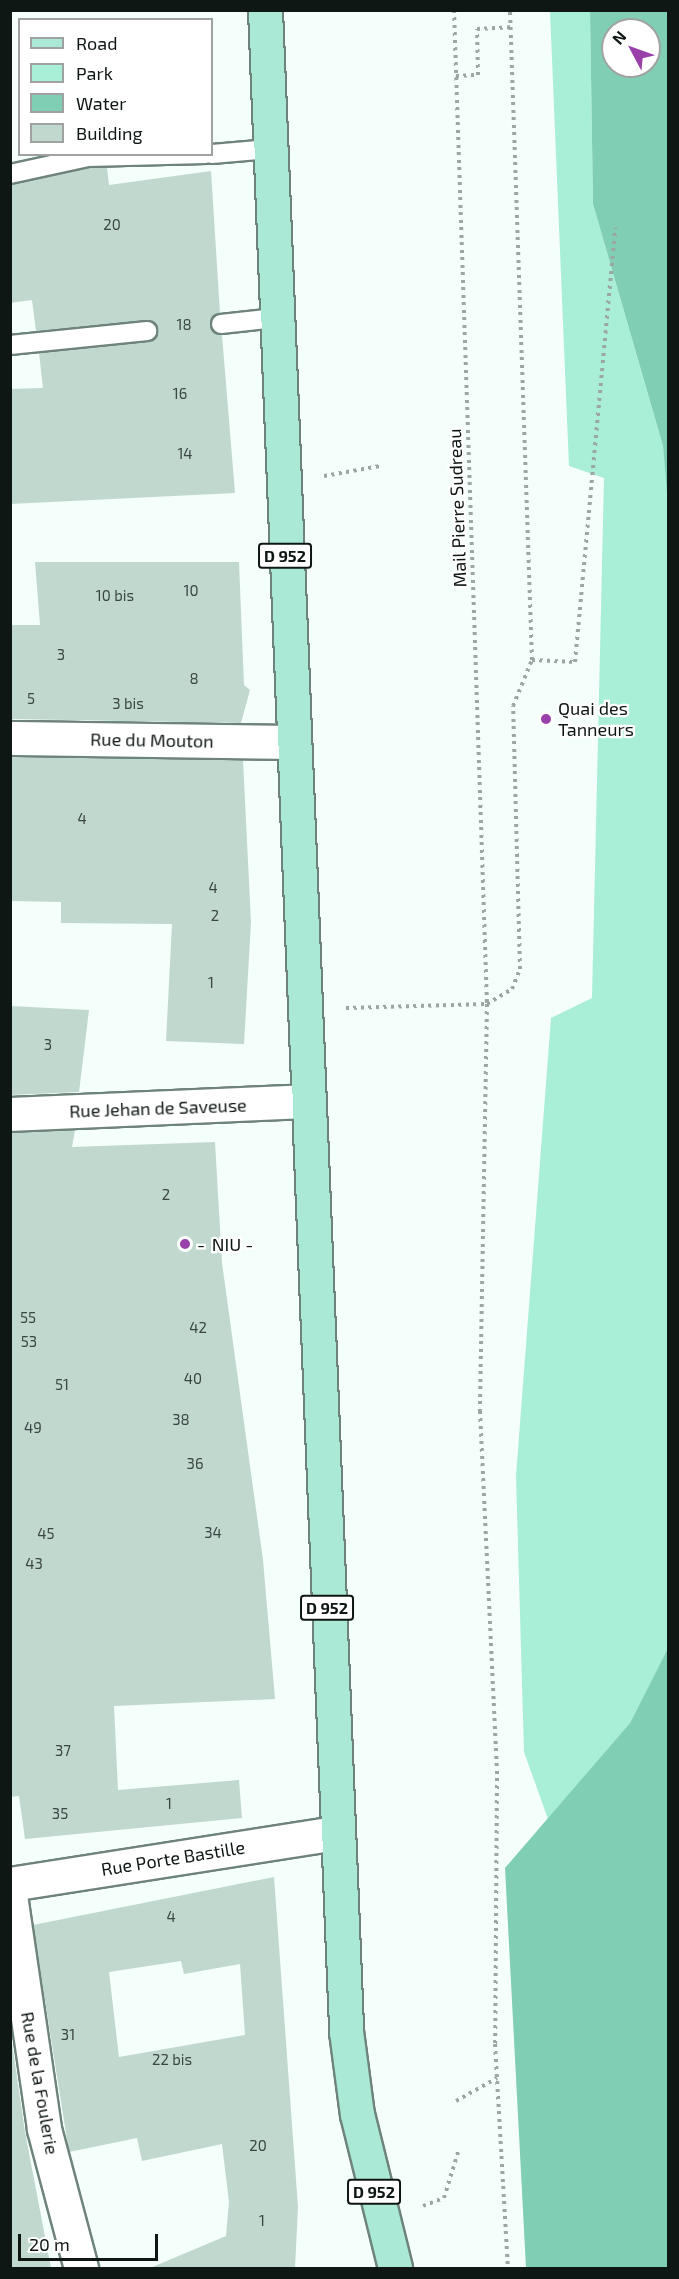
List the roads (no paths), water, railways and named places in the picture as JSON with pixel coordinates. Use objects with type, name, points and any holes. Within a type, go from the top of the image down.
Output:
[{"type":"main road","name":"D 952","points":[[265,10],[306,1101],[346,2031],[357,2114],[395,2268]]},
{"type":"street","name":"Rue du Mouton","points":[[10,738],[293,742]]},
{"type":"street","name":"Rue Jehan de Saveuse","points":[[10,1114],[306,1101]]},
{"type":"street","name":"Rue Porte Bastille","points":[[10,1884],[336,1833]]},
{"type":"street","name":"Rue de la Foulerie","points":[[10,1895],[44,2129],[81,2268]]},
{"type":"lane","points":[[213,154],[270,149]]},
{"type":"lane","points":[[10,174],[88,157],[127,156]]},
{"type":"lane","points":[[221,324],[276,318]]},
{"type":"lane","points":[[10,345],[147,331]]},
{"type":"water","points":[[590,11],[668,11],[668,504],[663,446],[593,204]]},
{"type":"water","points":[[668,1648],[668,2268],[526,2268],[505,1868],[630,1723]]},
{"type":"place","name":"Quai des Tanneurs","points":[[546,719]]},
{"type":"place","name":"‑ NIU ‑","points":[[185,1244]]}]
